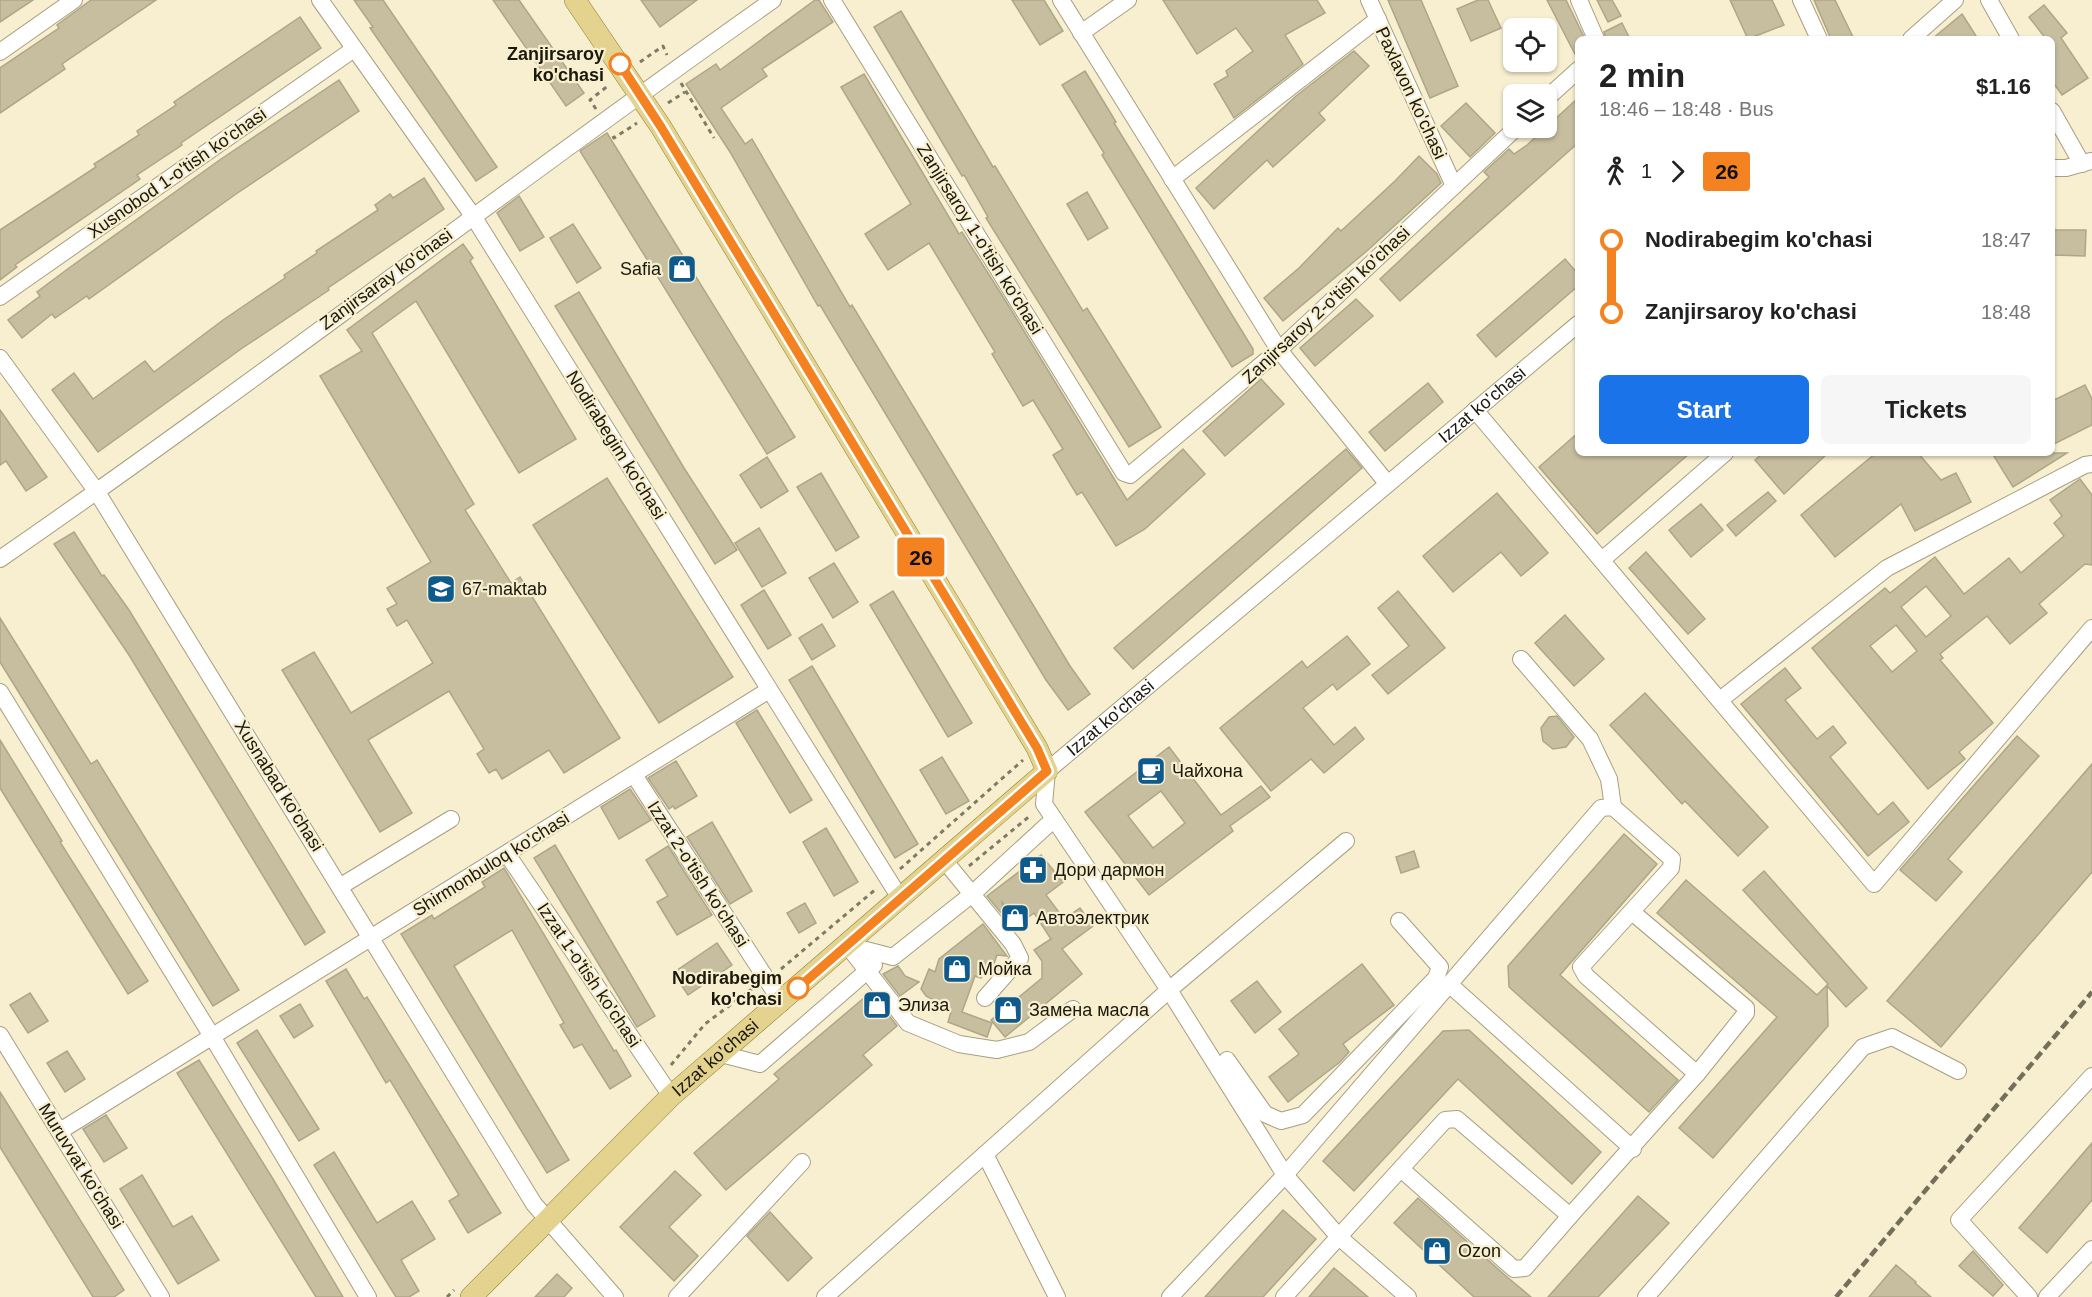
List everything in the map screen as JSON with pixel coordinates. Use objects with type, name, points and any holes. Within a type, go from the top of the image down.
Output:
[{"type":"main road","points":[[575,0],[640,94],[1037,748],[1047,771]]},
{"type":"main road","name":"Izzat ko'chasi","points":[[471,1297],[546,1221],[665,1088],[721,1054],[1047,771]]},
{"type":"street","points":[[0,52],[75,0]]},
{"type":"street","name":"Nodirabegim ko'chasi","points":[[320,0],[473,216],[900,898]]},
{"type":"street","name":"Zanjirsaray ko'chasi","points":[[0,559],[97,492],[640,94],[773,0]]},
{"type":"street","name":"Zanjirsaroy 1-o'tish ko'chasi","points":[[832,0],[1124,473],[1130,475]]},
{"type":"street","points":[[1061,0],[1279,350],[1387,483]]},
{"type":"street","points":[[1082,33],[1128,0]]},
{"type":"street","name":"Paxlavon ko'chasi","points":[[1369,0],[1454,186]]},
{"type":"street","points":[[1579,0],[1595,36]]},
{"type":"street","points":[[1801,0],[1818,36]]},
{"type":"street","points":[[1914,36],[1954,0]]},
{"type":"street","points":[[1989,0],[2009,36]]},
{"type":"street","points":[[1172,179],[1378,19]]},
{"type":"street","name":"Xusnobod 1-o'tish ko'chasi","points":[[0,297],[354,49]]},
{"type":"street","points":[[1557,89],[1575,73]]},
{"type":"street","points":[[2055,115],[2087,162],[2055,167]]},
{"type":"street","name":"Zanjirsaroy 2-o'tish ko'chasi","points":[[1130,475],[1279,350],[1505,138]]},
{"type":"street","name":"Izzat ko'chasi","points":[[1047,771],[1575,327]]},
{"type":"street","name":"Xusnabad ko'chasi","points":[[0,358],[97,492],[546,1221],[615,1297]]},
{"type":"street","points":[[1475,410],[1874,884],[2092,628]]},
{"type":"street","points":[[1602,560],[1722,456]]},
{"type":"street","points":[[1720,699],[1887,568],[2027,493],[2085,465],[2092,464]]},
{"type":"street","points":[[1521,659],[1590,740],[1609,779],[1613,807],[1672,859],[1671,868],[1581,967],[1586,976],[1698,1074]]},
{"type":"street","name":"Shirmonbuloq ko'chasi","points":[[60,1131],[213,1038],[769,690]]},
{"type":"street","points":[[0,692],[213,1038],[368,1297]]},
{"type":"street","points":[[1047,771],[1044,804],[1172,988],[1265,1114],[1281,1122],[1303,1115],[1436,978],[1440,967],[1399,921]]},
{"type":"street","name":"Izzat 2-o'tish ko'chasi","points":[[634,775],[782,1003]]},
{"type":"street","points":[[1170,1297],[1286,1175],[1600,808],[1613,807]]},
{"type":"street","points":[[340,886],[451,819]]},
{"type":"street","points":[[847,945],[893,957],[971,895],[1054,819]]},
{"type":"street","points":[[825,1297],[1172,988],[1346,841]]},
{"type":"street","name":"Izzat 1-o'tish ko'chasi","points":[[507,854],[665,1088]]},
{"type":"street","points":[[944,860],[1013,944],[1020,958],[985,998]]},
{"type":"street","points":[[1401,1169],[1514,1269],[1525,1268],[1633,1149],[1698,1074],[1746,1014],[1746,1008],[1632,912]]},
{"type":"street","points":[[847,945],[908,1023],[958,1044],[997,1050],[1029,1042],[1073,1008]]},
{"type":"street","points":[[721,1054],[760,1064],[886,956]]},
{"type":"street","points":[[1449,984],[1633,1149]]},
{"type":"street","points":[[1172,988],[1286,1175],[1340,1237],[1408,1297]]},
{"type":"street","name":"Muruvvat ko'chasi","points":[[0,1035],[161,1297]]},
{"type":"street","points":[[1646,1297],[1863,1047],[1892,1037],[1958,1071]]},
{"type":"street","points":[[2029,1297],[1959,1220],[2092,1076]]},
{"type":"street","points":[[1287,1296],[1445,1120],[1457,1119],[1570,1216]]},
{"type":"street","points":[[985,1154],[1057,1297]]},
{"type":"street","points":[[677,1297],[802,1162]]},
{"type":"street","points":[[2047,1297],[2092,1249]]},
{"type":"path","points":[[640,62],[663,46],[668,57]]},
{"type":"path","points":[[679,79],[714,138]]},
{"type":"path","points":[[590,100],[613,82]]},
{"type":"path","points":[[666,104],[686,92]]},
{"type":"path","points":[[665,1088],[705,1024],[741,995],[767,981],[888,879],[1037,748]]},
{"type":"building","points":[[0,0],[33,0],[0,22]]},
{"type":"building","points":[[91,0],[156,0],[62,64],[65,69],[0,113],[0,68],[59,28],[57,25]]},
{"type":"building","points":[[354,0],[383,0],[497,167],[476,181],[370,28],[373,27]]},
{"type":"building","points":[[493,0],[519,0],[584,93],[566,106]]},
{"type":"building","points":[[641,0],[697,0],[660,27]]},
{"type":"building","points":[[815,0],[819,0],[833,22],[762,69],[767,76],[721,108],[745,144],[752,139],[850,307],[852,305],[1070,666],[1090,694],[1068,710],[1046,680],[820,305],[818,306],[730,152],[686,84],[716,64],[720,70]]},
{"type":"building","points":[[1012,0],[1044,0],[1063,31],[1040,45]]},
{"type":"building","points":[[1163,0],[1317,0],[1325,13],[1285,35],[1303,64],[1234,118],[1214,84],[1228,76],[1226,71],[1253,51],[1236,28],[1197,54]]},
{"type":"building","points":[[1388,0],[1421,0],[1458,86],[1430,98]]},
{"type":"building","points":[[1478,0],[1488,0],[1501,28],[1471,41],[1457,9]]},
{"type":"building","points":[[1547,0],[1566,0],[1584,36],[1575,36],[1575,54]]},
{"type":"building","points":[[1597,0],[1612,0],[1621,16],[1608,22]]},
{"type":"building","points":[[1730,0],[1772,0],[1784,25],[1756,36],[1747,36]]},
{"type":"building","points":[[1814,0],[1835,0],[1853,36],[1830,36]]},
{"type":"building","points":[[2044,5],[2067,33],[2061,38],[2088,78],[2062,95],[2055,85],[2055,36],[2044,36],[2029,17]]},
{"type":"building","points":[[901,11],[993,167],[995,166],[1083,311],[1087,308],[1161,427],[1129,447],[986,218],[988,217],[964,175],[962,176],[874,27]]},
{"type":"building","points":[[1962,14],[1976,36],[1936,36]]},
{"type":"building","points":[[300,17],[321,48],[181,143],[182,145],[137,175],[140,179],[15,265],[17,267],[0,280],[0,230],[96,167],[94,164],[139,135],[137,131],[176,105],[174,102]]},
{"type":"building","points":[[1622,23],[1628,36],[1605,36],[1604,32]]},
{"type":"building","points":[[1354,51],[1369,66],[1319,113],[1325,120],[1273,167],[1267,160],[1214,209],[1196,188],[1296,96]]},
{"type":"building","points":[[1085,71],[1116,122],[1114,123],[1253,349],[1253,354],[1232,367],[1102,155],[1104,153],[1062,85]]},
{"type":"building","points":[[864,74],[959,234],[962,232],[1005,300],[1127,500],[1183,449],[1205,474],[1145,529],[1116,546],[1082,492],[1077,495],[1053,455],[1063,449],[1033,400],[1023,406],[992,354],[995,352],[929,243],[888,270],[865,234],[911,204],[841,87]]},
{"type":"building","points":[[339,80],[359,111],[236,194],[89,299],[87,296],[55,318],[52,314],[22,338],[8,320],[40,296],[37,292],[69,268],[221,159]]},
{"type":"building","points":[[1575,101],[1575,146],[1400,301],[1380,279],[1489,177],[1484,172],[1509,149],[1514,154],[1535,138],[1557,138],[1557,117]]},
{"type":"building","points":[[1466,103],[1495,133],[1470,157],[1441,126]]},
{"type":"building","points":[[607,133],[795,437],[767,454],[580,151]]},
{"type":"building","points":[[1419,156],[1437,174],[1441,183],[1368,250],[1283,321],[1264,298],[1299,268],[1338,228],[1341,231]]},
{"type":"building","points":[[424,178],[444,209],[241,349],[98,452],[52,390],[74,373],[93,399],[145,361],[154,372],[223,320],[285,278],[284,275],[317,253],[316,251],[378,210],[375,205],[390,194],[393,198]]},
{"type":"building","points":[[1087,192],[1108,228],[1088,240],[1067,204]]},
{"type":"building","points":[[519,196],[544,237],[520,251],[497,213]]},
{"type":"building","points":[[573,224],[601,268],[577,283],[550,238]]},
{"type":"building","points":[[2055,230],[2086,230],[2085,256],[2055,255]]},
{"type":"building","points":[[463,244],[473,258],[470,261],[576,439],[519,473],[416,301],[372,333],[474,504],[465,510],[511,583],[520,577],[620,738],[564,773],[549,750],[502,779],[496,769],[489,773],[477,754],[484,749],[449,691],[368,740],[412,813],[380,832],[282,670],[314,652],[351,713],[433,663],[407,620],[397,626],[387,609],[397,604],[387,588],[431,562],[320,376],[362,351],[347,330]]},
{"type":"building","points":[[1565,259],[1575,271],[1575,289],[1496,357],[1477,335]]},
{"type":"building","points":[[579,292],[684,468],[737,550],[715,564],[555,306]]},
{"type":"building","points":[[1356,299],[1373,316],[1315,366],[1300,348]]},
{"type":"building","points":[[1261,379],[1284,404],[1225,456],[1203,431]]},
{"type":"building","points":[[1428,383],[1443,402],[1385,451],[1369,432]]},
{"type":"building","points":[[2085,385],[2092,399],[2092,425],[2055,444],[2055,400]]},
{"type":"building","points":[[0,410],[47,477],[26,491],[6,461],[0,465]]},
{"type":"building","points":[[1575,436],[1575,456],[1687,456],[1597,534],[1539,467]]},
{"type":"building","points":[[1346,449],[1362,468],[1133,669],[1114,648]]},
{"type":"building","points":[[2055,453],[2067,453],[2013,487],[1994,456],[2055,456]]},
{"type":"building","points":[[1760,456],[1825,456],[1784,494],[1755,460]]},
{"type":"building","points":[[1872,456],[1921,456],[1941,480],[1956,473],[1971,502],[1915,531],[1901,504],[1835,557],[1801,515]]},
{"type":"building","points":[[767,457],[788,491],[761,508],[740,475]]},
{"type":"building","points":[[821,473],[859,537],[836,551],[797,487]]},
{"type":"building","points":[[607,478],[733,677],[659,723],[533,525]]},
{"type":"building","points":[[2080,479],[2092,495],[2092,565],[2085,564],[2039,604],[2047,613],[2010,644],[1987,616],[1940,654],[1943,658],[1940,660],[1993,723],[1959,752],[1965,759],[1928,789],[1812,648],[1885,588],[1890,593],[1935,557],[1964,594],[2009,558],[2021,573],[2064,536],[2054,523],[2062,516],[2050,500]],"holes":[[[1926,586],[1951,616],[1926,637],[1901,607]],[[1896,625],[1917,651],[1892,672],[1870,646]]]},
{"type":"building","points":[[1768,492],[1776,501],[1736,536],[1727,525]]},
{"type":"building","points":[[1497,493],[1548,553],[1521,576],[1501,552],[1453,592],[1423,556]]},
{"type":"building","points":[[1701,504],[1723,530],[1691,557],[1669,530]]},
{"type":"building","points":[[759,528],[786,573],[762,587],[735,543]]},
{"type":"building","points":[[74,532],[102,576],[104,575],[129,610],[325,932],[305,945],[129,655],[54,544]]},
{"type":"building","points":[[1646,552],[1705,619],[1688,634],[1629,568]]},
{"type":"building","points":[[834,563],[858,602],[833,618],[809,578]]},
{"type":"building","points":[[764,590],[791,635],[768,649],[741,605]]},
{"type":"building","points":[[893,591],[972,723],[948,737],[870,605]]},
{"type":"building","points":[[1398,591],[1445,648],[1388,694],[1372,675],[1409,646],[1378,608]]},
{"type":"building","points":[[1565,615],[1604,659],[1574,686],[1535,643]]},
{"type":"building","points":[[0,618],[91,764],[97,760],[239,990],[213,1006],[0,662]]},
{"type":"building","points":[[822,624],[835,646],[812,660],[799,638]]},
{"type":"building","points":[[1347,636],[1370,664],[1337,690],[1333,684],[1303,708],[1334,745],[1355,727],[1364,739],[1324,773],[1311,759],[1271,791],[1220,728],[1302,661],[1307,668]]},
{"type":"building","points":[[812,666],[918,844],[895,858],[789,680]]},
{"type":"building","points":[[1785,668],[1801,688],[1785,700],[1817,739],[1833,726],[1846,743],[1830,757],[1878,815],[1893,802],[1909,822],[1868,856],[1741,704]]},
{"type":"building","points":[[1645,693],[1768,827],[1738,856],[1685,801],[1682,804],[1610,725]]},
{"type":"building","points":[[757,710],[812,800],[790,813],[736,723]]},
{"type":"building","points":[[1557,716],[1574,737],[1566,747],[1553,749],[1543,741],[1541,728],[1549,717]]},
{"type":"building","points":[[2017,736],[2039,756],[1948,859],[1962,872],[1936,901],[1900,870]]},
{"type":"building","points":[[0,740],[62,841],[60,842],[148,981],[128,994],[0,788]]},
{"type":"building","points":[[1169,747],[1221,815],[1261,786],[1270,797],[1230,826],[1233,831],[1149,895],[1085,812]],"holes":[[[1161,791],[1185,823],[1153,848],[1128,816]]]},
{"type":"building","points":[[942,757],[969,801],[946,814],[920,770]]},
{"type":"building","points":[[676,761],[697,796],[675,809],[673,806],[669,809],[648,778]]},
{"type":"building","points":[[2092,764],[2092,872],[1941,1047],[1887,1001]]},
{"type":"building","points":[[630,789],[651,820],[619,839],[601,807]]},
{"type":"building","points":[[712,822],[752,891],[730,904],[687,837]]},
{"type":"building","points":[[826,828],[858,882],[834,896],[803,842]]},
{"type":"building","points":[[1624,834],[1657,864],[1560,975],[1678,1080],[1649,1112],[1509,987],[1508,966]]},
{"type":"building","points":[[555,845],[655,1016],[637,1027],[534,858]]},
{"type":"building","points":[[668,846],[712,915],[677,935],[657,902],[668,896],[646,860]]},
{"type":"building","points":[[1414,851],[1419,867],[1401,873],[1396,857]]},
{"type":"building","points":[[1041,855],[1063,882],[1046,895],[1064,919],[1080,908],[1093,926],[1062,949],[1082,974],[1005,1037],[991,1020],[1042,978],[1042,961],[1034,950],[1051,939],[1034,913],[1018,925],[1002,902],[1003,915],[987,896]]},
{"type":"building","points":[[504,868],[631,1076],[610,1089],[582,1044],[574,1048],[560,1025],[564,1023],[512,930],[454,966],[569,1160],[547,1173],[401,934],[432,915],[434,919],[485,887],[482,882]]},
{"type":"building","points":[[1764,871],[1867,988],[1846,1007],[1827,986],[1828,1026],[1713,1158],[1679,1128],[1777,1017],[1657,913],[1686,880],[1817,995],[1828,984],[1743,890]]},
{"type":"building","points":[[805,903],[816,923],[799,933],[787,913]]},
{"type":"building","points":[[983,924],[1007,956],[997,955],[992,969],[986,967],[981,978],[975,976],[962,1012],[992,1023],[987,1037],[948,1022],[951,1012],[933,1005],[935,1001],[926,996],[921,989],[929,969],[935,972],[939,959]]},
{"type":"building","points":[[717,943],[732,965],[688,995],[673,973]]},
{"type":"building","points":[[1362,964],[1394,1005],[1343,1044],[1349,1052],[1340,1062],[1288,1102],[1269,1077],[1299,1054],[1279,1029]]},
{"type":"building","points":[[898,966],[905,976],[919,982],[900,996],[883,974]]},
{"type":"building","points":[[346,969],[364,999],[367,997],[501,1213],[468,1233],[449,1201],[459,1195],[390,1080],[386,1083],[326,981]]},
{"type":"building","points":[[1257,981],[1281,1012],[1255,1033],[1231,1001]]},
{"type":"building","points":[[871,992],[897,1026],[863,1055],[872,1065],[726,1190],[694,1153],[779,1079],[774,1074]]},
{"type":"building","points":[[30,993],[48,1021],[28,1033],[10,1005]]},
{"type":"building","points":[[300,1004],[313,1026],[294,1038],[280,1016]]},
{"type":"building","points":[[257,1030],[319,1129],[299,1141],[237,1043]]},
{"type":"building","points":[[1469,1030],[1601,1152],[1572,1184],[1458,1079],[1354,1191],[1323,1161],[1443,1031]]},
{"type":"building","points":[[67,1051],[85,1079],[65,1092],[47,1063]]},
{"type":"building","points":[[199,1060],[343,1297],[316,1297],[177,1073]]},
{"type":"building","points":[[0,1092],[124,1290],[114,1297],[93,1297],[0,1147]]},
{"type":"building","points":[[106,1115],[127,1148],[104,1162],[83,1129]]},
{"type":"building","points":[[2092,1143],[2092,1200],[2047,1253],[2019,1228]]},
{"type":"building","points":[[334,1152],[377,1223],[412,1201],[435,1239],[401,1260],[419,1291],[409,1297],[396,1297],[314,1165]]},
{"type":"building","points":[[675,1171],[701,1195],[669,1227],[698,1256],[674,1281],[620,1227]]},
{"type":"building","points":[[142,1175],[173,1227],[192,1216],[219,1260],[178,1284],[120,1189]]},
{"type":"building","points":[[1638,1196],[1669,1223],[1598,1297],[1548,1297]]},
{"type":"building","points":[[1418,1198],[1531,1297],[1474,1297],[1394,1223]]},
{"type":"building","points":[[1283,1210],[1316,1239],[1263,1297],[1205,1297]]},
{"type":"building","points":[[770,1212],[812,1258],[788,1281],[747,1236]]},
{"type":"building","points":[[1973,1251],[2003,1285],[1993,1296],[1959,1266]]},
{"type":"building","points":[[1896,1265],[1916,1282],[1931,1297],[1869,1297]]},
{"type":"building","points":[[1334,1268],[1368,1297],[1309,1297]]},
{"type":"building","points":[[557,1274],[572,1288],[564,1297],[535,1297]]},
{"type":"railway","points":[[1836,1297],[2092,992]]},
{"type":"bus line","name":"26","points":[[620,64],[661,127],[1037,748],[1047,771],[798,988]]},
{"type":"place","name":"Zanjirsaroy ko'chasi","points":[[620,64]]},
{"type":"place","name":"Safia","points":[[682,269]]},
{"type":"place","name":"67-maktab","points":[[441,589]]},
{"type":"place","name":"Чайхона","points":[[1151,771]]},
{"type":"place","name":"Дори дармон","points":[[1033,870]]},
{"type":"place","name":"Автоэлектрик","points":[[1015,918]]},
{"type":"place","name":"Мойка","points":[[957,969]]},
{"type":"place","name":"Nodirabegim ko'chasi","points":[[798,988]]},
{"type":"place","name":"Элиза","points":[[877,1005]]},
{"type":"place","name":"Замена масла","points":[[1008,1010]]},
{"type":"place","name":"Ozon","points":[[1437,1251]]}]
